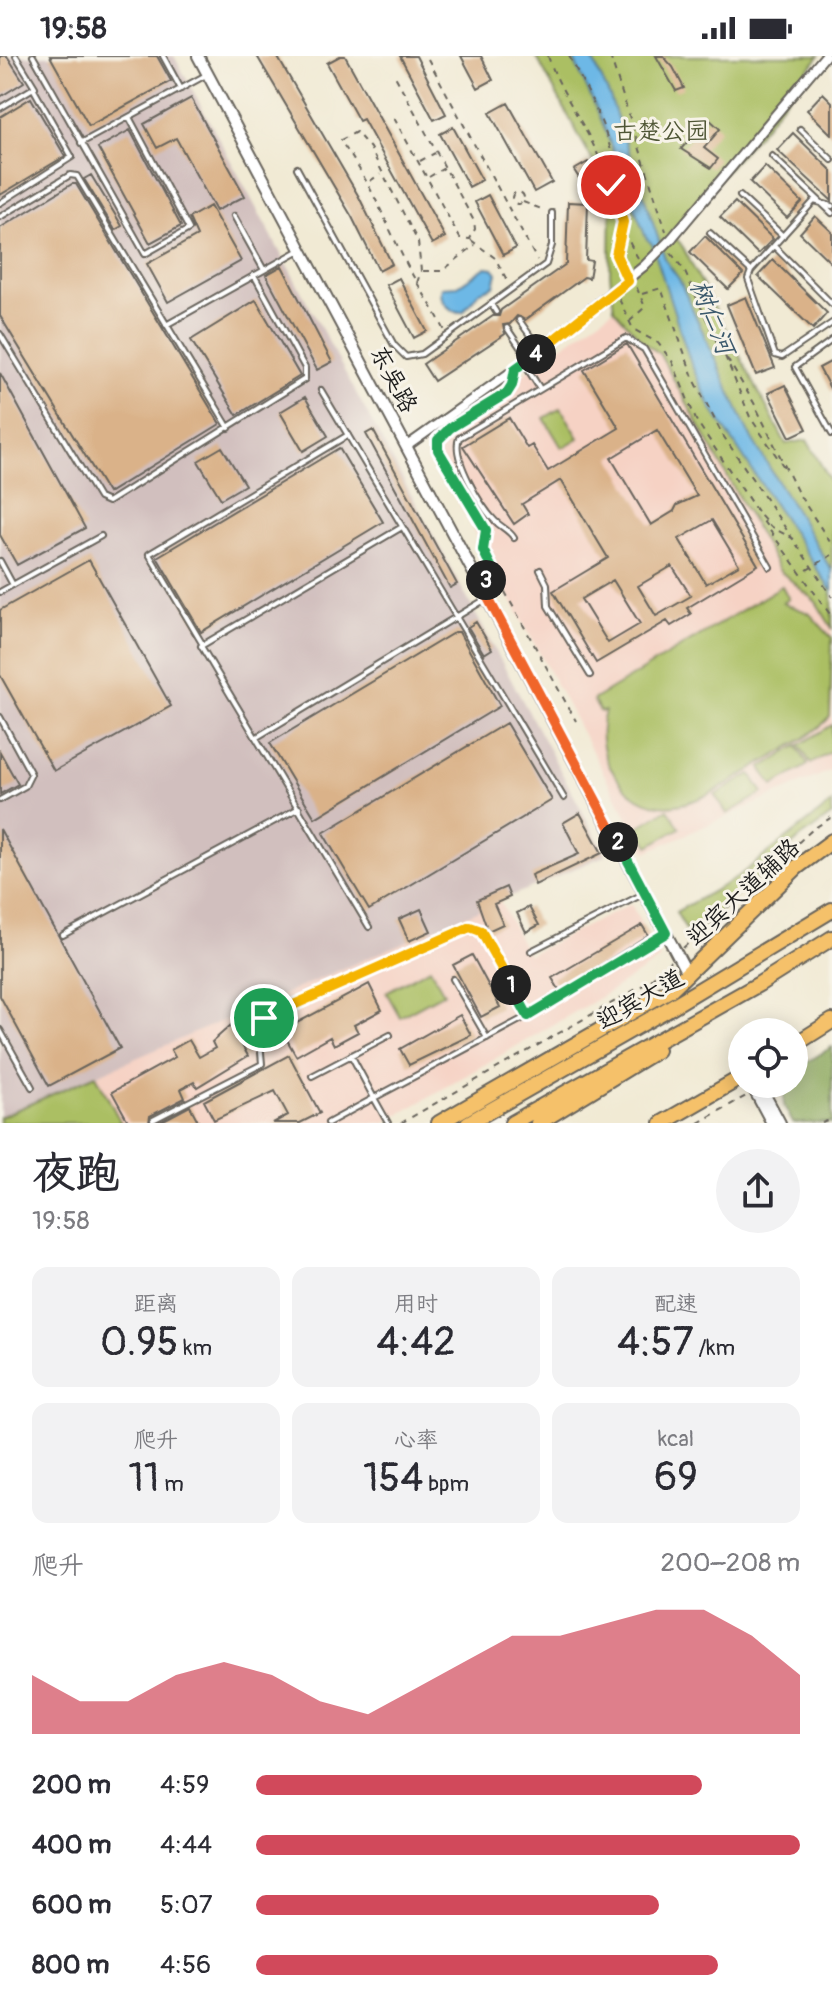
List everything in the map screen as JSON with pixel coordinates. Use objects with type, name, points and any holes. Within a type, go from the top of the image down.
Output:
[{"type":"main road","name":"迎宾大道辅路","points":[[439,1123],[670,990],[797,867],[832,841]]},
{"type":"main road","name":"迎宾大道","points":[[468,1123],[788,937],[832,908]]},
{"type":"main road","name":"迎宾大道","points":[[512,1123],[759,984],[832,938]]},
{"type":"main road","points":[[538,1123],[601,1087],[759,984]]},
{"type":"main road","points":[[808,1036],[832,1021]]},
{"type":"main road","points":[[662,1123],[728,1085]]},
{"type":"street","name":"东吴路","points":[[198,56],[688,975]]},
{"type":"street","points":[[407,446],[541,350],[644,266],[825,56]]},
{"type":"street","points":[[761,1098],[772,1123]]},
{"type":"street","points":[[763,1098],[780,1123]]},
{"type":"lane","points":[[0,203],[72,157],[16,56]]},
{"type":"lane","points":[[33,56],[145,254],[189,229],[129,117]]},
{"type":"lane","points":[[163,56],[181,89]]},
{"type":"lane","points":[[81,143],[208,74]]},
{"type":"lane","points":[[0,108],[33,88]]},
{"type":"lane","points":[[800,129],[832,160]]},
{"type":"lane","points":[[772,156],[832,213]]},
{"type":"lane","points":[[297,168],[399,352],[414,358],[542,268],[551,256],[552,213]]},
{"type":"lane","points":[[0,217],[70,175],[77,176],[229,428]]},
{"type":"lane","points":[[740,196],[783,236]]},
{"type":"lane","points":[[832,206],[814,201],[751,271],[748,279],[775,355],[782,357],[832,323]]},
{"type":"lane","points":[[234,216],[264,270]]},
{"type":"lane","points":[[710,233],[751,271]]},
{"type":"lane","points":[[774,246],[832,304]]},
{"type":"lane","points":[[166,325],[302,249]]},
{"type":"lane","points":[[0,334],[103,502],[301,383],[307,374],[254,275]]},
{"type":"lane","points":[[502,296],[508,304]]},
{"type":"lane","points":[[491,304],[496,312]]},
{"type":"lane","points":[[519,320],[541,350]]},
{"type":"lane","points":[[507,328],[539,387]]},
{"type":"lane","points":[[514,538],[492,518],[458,460],[456,447],[465,431],[621,339],[640,344],[770,567]]},
{"type":"lane","points":[[832,340],[795,367],[832,434]]},
{"type":"lane","points":[[321,390],[564,798]]},
{"type":"lane","points":[[348,435],[149,554],[369,927]]},
{"type":"lane","points":[[203,645],[402,527]]},
{"type":"lane","points":[[0,592],[101,536]]},
{"type":"lane","points":[[0,561],[13,585]]},
{"type":"lane","points":[[540,570],[547,584],[548,606],[590,675]]},
{"type":"lane","points":[[480,583],[495,575]]},
{"type":"lane","points":[[257,737],[488,598]]},
{"type":"lane","points":[[0,717],[31,774],[25,786],[0,800]]},
{"type":"lane","points":[[63,935],[299,808]]},
{"type":"lane","points":[[531,951],[645,893]]},
{"type":"lane","points":[[153,1120],[262,1064],[259,1029],[269,1014],[470,927],[484,936],[528,1016]]},
{"type":"lane","points":[[328,1123],[528,1016],[666,933]]},
{"type":"lane","points":[[453,979],[487,1038]]},
{"type":"lane","points":[[0,1030],[32,1087]]},
{"type":"lane","points":[[312,1076],[390,1035]]},
{"type":"lane","points":[[351,1055],[388,1123]]},
{"type":"path","points":[[548,56],[559,86],[597,153],[617,201],[630,245],[644,266]]},
{"type":"path","points":[[569,56],[610,147],[618,180],[617,201]]},
{"type":"path","points":[[610,56],[668,240],[787,471],[832,545]]},
{"type":"path","points":[[428,59],[542,268]]},
{"type":"path","points":[[394,74],[474,221],[475,229],[470,239]]},
{"type":"path","points":[[394,118],[460,238],[470,239],[495,258],[511,290]]},
{"type":"path","points":[[417,283],[421,271],[418,242],[370,148],[356,132],[341,140],[370,181],[417,283],[447,336]]},
{"type":"path","points":[[418,162],[436,152]]},
{"type":"path","points":[[427,178],[445,167]]},
{"type":"path","points":[[370,181],[381,173]]},
{"type":"path","points":[[511,197],[519,192],[523,202]]},
{"type":"path","points":[[501,194],[511,197],[515,204],[523,202],[552,213]]},
{"type":"path","points":[[623,222],[615,248],[629,279],[642,294],[643,311],[629,322]]},
{"type":"path","points":[[421,271],[442,271],[476,244]]},
{"type":"path","points":[[642,294],[661,288],[706,403],[733,453],[796,540],[832,597]]},
{"type":"path","points":[[615,290],[636,333],[658,343],[672,361],[696,420],[800,575],[832,617]]},
{"type":"path","points":[[723,351],[750,417],[787,471]]},
{"type":"path","points":[[515,369],[511,389],[450,428],[438,440],[438,450],[485,526],[483,550],[576,721]]},
{"type":"path","points":[[801,497],[808,493]]},
{"type":"path","points":[[805,504],[811,500]]},
{"type":"path","points":[[758,513],[771,527],[796,540]]},
{"type":"path","points":[[800,575],[832,555]]},
{"type":"path","points":[[401,1123],[647,983],[755,880],[832,817]]},
{"type":"path","points":[[698,1123],[737,1098]]},
{"type":"path","points":[[822,1123],[832,1119]]},
{"type":"shaded area","points":[[0,56],[174,56],[606,855],[0,1117]]},
{"type":"shaded area","points":[[614,309],[644,343],[659,353],[779,570],[816,602],[832,628],[832,770],[646,852],[433,455],[432,446],[443,431]]},
{"type":"shaded area","points":[[499,900],[528,955],[631,904],[660,959],[611,991],[384,1123],[121,1123],[96,1075]]},
{"type":"green space","name":"古楚公园","points":[[536,56],[819,56],[758,134],[671,233],[681,244],[786,444],[807,440],[832,484],[832,628],[816,602],[779,570],[659,353],[644,343],[614,309],[610,274],[611,195]]},
{"type":"green space","points":[[561,408],[579,438],[562,448],[544,418]]},
{"type":"green space","points":[[782,586],[789,599],[783,603],[809,613],[832,638],[830,717],[797,743],[705,796],[667,806],[649,803],[631,793],[607,760],[602,744],[605,711],[600,712],[593,700]]},
{"type":"green space","points":[[832,725],[832,751],[811,764],[799,745]]},
{"type":"green space","points":[[797,746],[808,765],[773,786],[761,768]]},
{"type":"green space","points":[[751,774],[763,793],[727,814],[715,795]]},
{"type":"green space","points":[[832,803],[832,815],[799,839],[699,929],[686,930],[676,912],[736,878]]},
{"type":"green space","points":[[668,809],[680,828],[649,846],[638,827]]},
{"type":"green space","points":[[430,968],[444,993],[400,1017],[386,992]]},
{"type":"green space","points":[[832,1047],[832,1123],[793,1123],[784,1106],[784,1098],[808,1098],[808,1062]]},
{"type":"green space","points":[[96,1075],[121,1123],[0,1123],[0,1117]]},
{"type":"water","points":[[572,56],[591,56],[610,97],[666,261],[679,279],[748,432],[832,571],[832,592],[711,408],[691,364],[652,244],[646,238],[598,112]]},
{"type":"water","points":[[486,267],[493,268],[497,273],[494,286],[480,291],[463,312],[446,305],[442,287],[458,286]]},
{"type":"building","points":[[0,56],[7,56],[24,82],[0,97]]},
{"type":"building","points":[[50,56],[157,56],[171,81],[89,126]]},
{"type":"building","points":[[257,56],[277,56],[359,197],[392,264],[379,271],[352,217]]},
{"type":"building","points":[[345,56],[445,237],[432,244],[363,119],[359,121],[327,63]]},
{"type":"building","points":[[400,56],[416,56],[446,114],[434,120]]},
{"type":"building","points":[[461,56],[481,56],[493,80],[478,88]]},
{"type":"building","points":[[656,56],[663,56],[673,67],[684,88],[676,91]]},
{"type":"building","points":[[823,93],[832,102],[832,135],[807,110]]},
{"type":"building","points":[[31,98],[65,156],[0,195],[0,117]]},
{"type":"building","points":[[191,98],[245,196],[216,211],[176,138],[157,148],[144,124]]},
{"type":"building","points":[[508,103],[552,182],[534,192],[490,113]]},
{"type":"building","points":[[708,118],[720,129],[704,148],[718,159],[711,168],[681,149]]},
{"type":"building","points":[[453,127],[482,180],[469,187],[440,134]]},
{"type":"building","points":[[130,130],[181,226],[150,243],[98,148]]},
{"type":"building","points":[[793,133],[832,171],[832,201],[777,150]]},
{"type":"building","points":[[588,162],[603,186],[589,194],[574,170]]},
{"type":"building","points":[[765,166],[802,202],[787,218],[750,182]]},
{"type":"building","points":[[91,175],[122,226],[115,230],[84,179]]},
{"type":"building","points":[[76,184],[220,424],[108,493],[0,316],[0,228]]},
{"type":"building","points":[[488,195],[516,248],[503,255],[475,202]]},
{"type":"building","points":[[568,202],[588,203],[586,260],[592,261],[589,278],[584,277],[525,320],[517,316],[510,324],[503,325],[505,334],[434,381],[423,364],[493,316],[499,316],[501,310],[566,264]]},
{"type":"building","points":[[735,202],[773,239],[758,254],[720,217]]},
{"type":"building","points":[[210,206],[241,261],[168,302],[147,264],[197,236],[189,218]]},
{"type":"building","points":[[815,216],[832,232],[832,264],[800,233]]},
{"type":"building","points":[[705,236],[743,274],[728,289],[690,252]]},
{"type":"building","points":[[773,260],[827,313],[813,329],[758,276]]},
{"type":"building","points":[[282,266],[332,362],[317,370],[266,275]]},
{"type":"building","points":[[399,278],[427,331],[414,338],[386,285]]},
{"type":"building","points":[[746,297],[775,368],[756,375],[727,305]]},
{"type":"building","points":[[256,300],[300,376],[237,415],[191,340]]},
{"type":"building","points":[[627,344],[758,565],[687,608],[691,614],[671,626],[667,621],[596,663],[553,591],[608,558],[561,480],[522,504],[528,514],[514,524],[463,446],[509,418],[527,448],[532,445],[548,471],[619,428],[584,370]],"holes":[[[657,430],[697,496],[677,505],[674,511],[651,525],[611,458]],[[712,520],[739,565],[706,584],[679,539]],[[672,566],[691,596],[656,616],[638,586]],[[613,580],[640,624],[608,643],[581,599]]]},
{"type":"building","points":[[832,361],[832,392],[819,368]]},
{"type":"building","points":[[0,373],[85,528],[17,565],[0,535]]},
{"type":"building","points":[[785,385],[807,429],[790,437],[768,393]]},
{"type":"building","points":[[305,397],[328,436],[303,451],[280,412]]},
{"type":"building","points":[[373,430],[457,584],[450,588],[366,434]]},
{"type":"building","points":[[222,447],[245,485],[221,499],[198,461]]},
{"type":"building","points":[[339,448],[383,522],[201,632],[157,557]]},
{"type":"building","points":[[89,560],[171,706],[54,771],[0,675],[0,610]]},
{"type":"building","points":[[476,622],[492,649],[484,654],[468,627]]},
{"type":"building","points":[[459,632],[500,706],[315,818],[270,743]]},
{"type":"building","points":[[506,723],[552,800],[369,910],[323,833]]},
{"type":"building","points":[[0,752],[18,784],[0,794]]},
{"type":"building","points":[[580,813],[602,853],[535,885],[531,875],[579,854],[563,823]]},
{"type":"building","points":[[0,829],[120,1048],[49,1086],[0,996]]},
{"type":"building","points":[[506,887],[510,897],[494,904],[503,924],[488,931],[477,900]]},
{"type":"building","points":[[529,907],[539,925],[526,932],[517,913]]},
{"type":"building","points":[[421,909],[431,931],[409,941],[399,919]]},
{"type":"building","points":[[642,925],[648,935],[560,991],[552,978]]},
{"type":"building","points":[[472,955],[500,1007],[481,1017],[453,965]]},
{"type":"building","points":[[369,984],[382,1010],[354,1025],[358,1032],[334,1045],[330,1037],[296,1056],[282,1031]]},
{"type":"building","points":[[460,1015],[471,1035],[409,1065],[400,1049]]},
{"type":"building","points":[[231,1025],[248,1056],[197,1087],[194,1082],[181,1089],[185,1098],[150,1116],[149,1123],[129,1123],[112,1092],[175,1057],[171,1050],[189,1040],[199,1057],[215,1048],[212,1042]]},
{"type":"building","points":[[289,1055],[320,1113],[300,1123],[273,1123],[288,1115],[275,1091],[214,1120],[204,1101]]},
{"type":"building","points":[[190,1106],[199,1123],[158,1123]]},
{"type":"route","points":[[264,1018],[470,927],[481,931],[528,1016],[666,933],[480,583],[495,575],[483,550],[485,526],[437,446],[439,437],[445,431],[507,393],[511,389],[515,369],[628,281],[616,255],[616,242],[623,222],[611,185]]},
{"type":"water label","name":"树仁河","points":[[713,317]]}]
